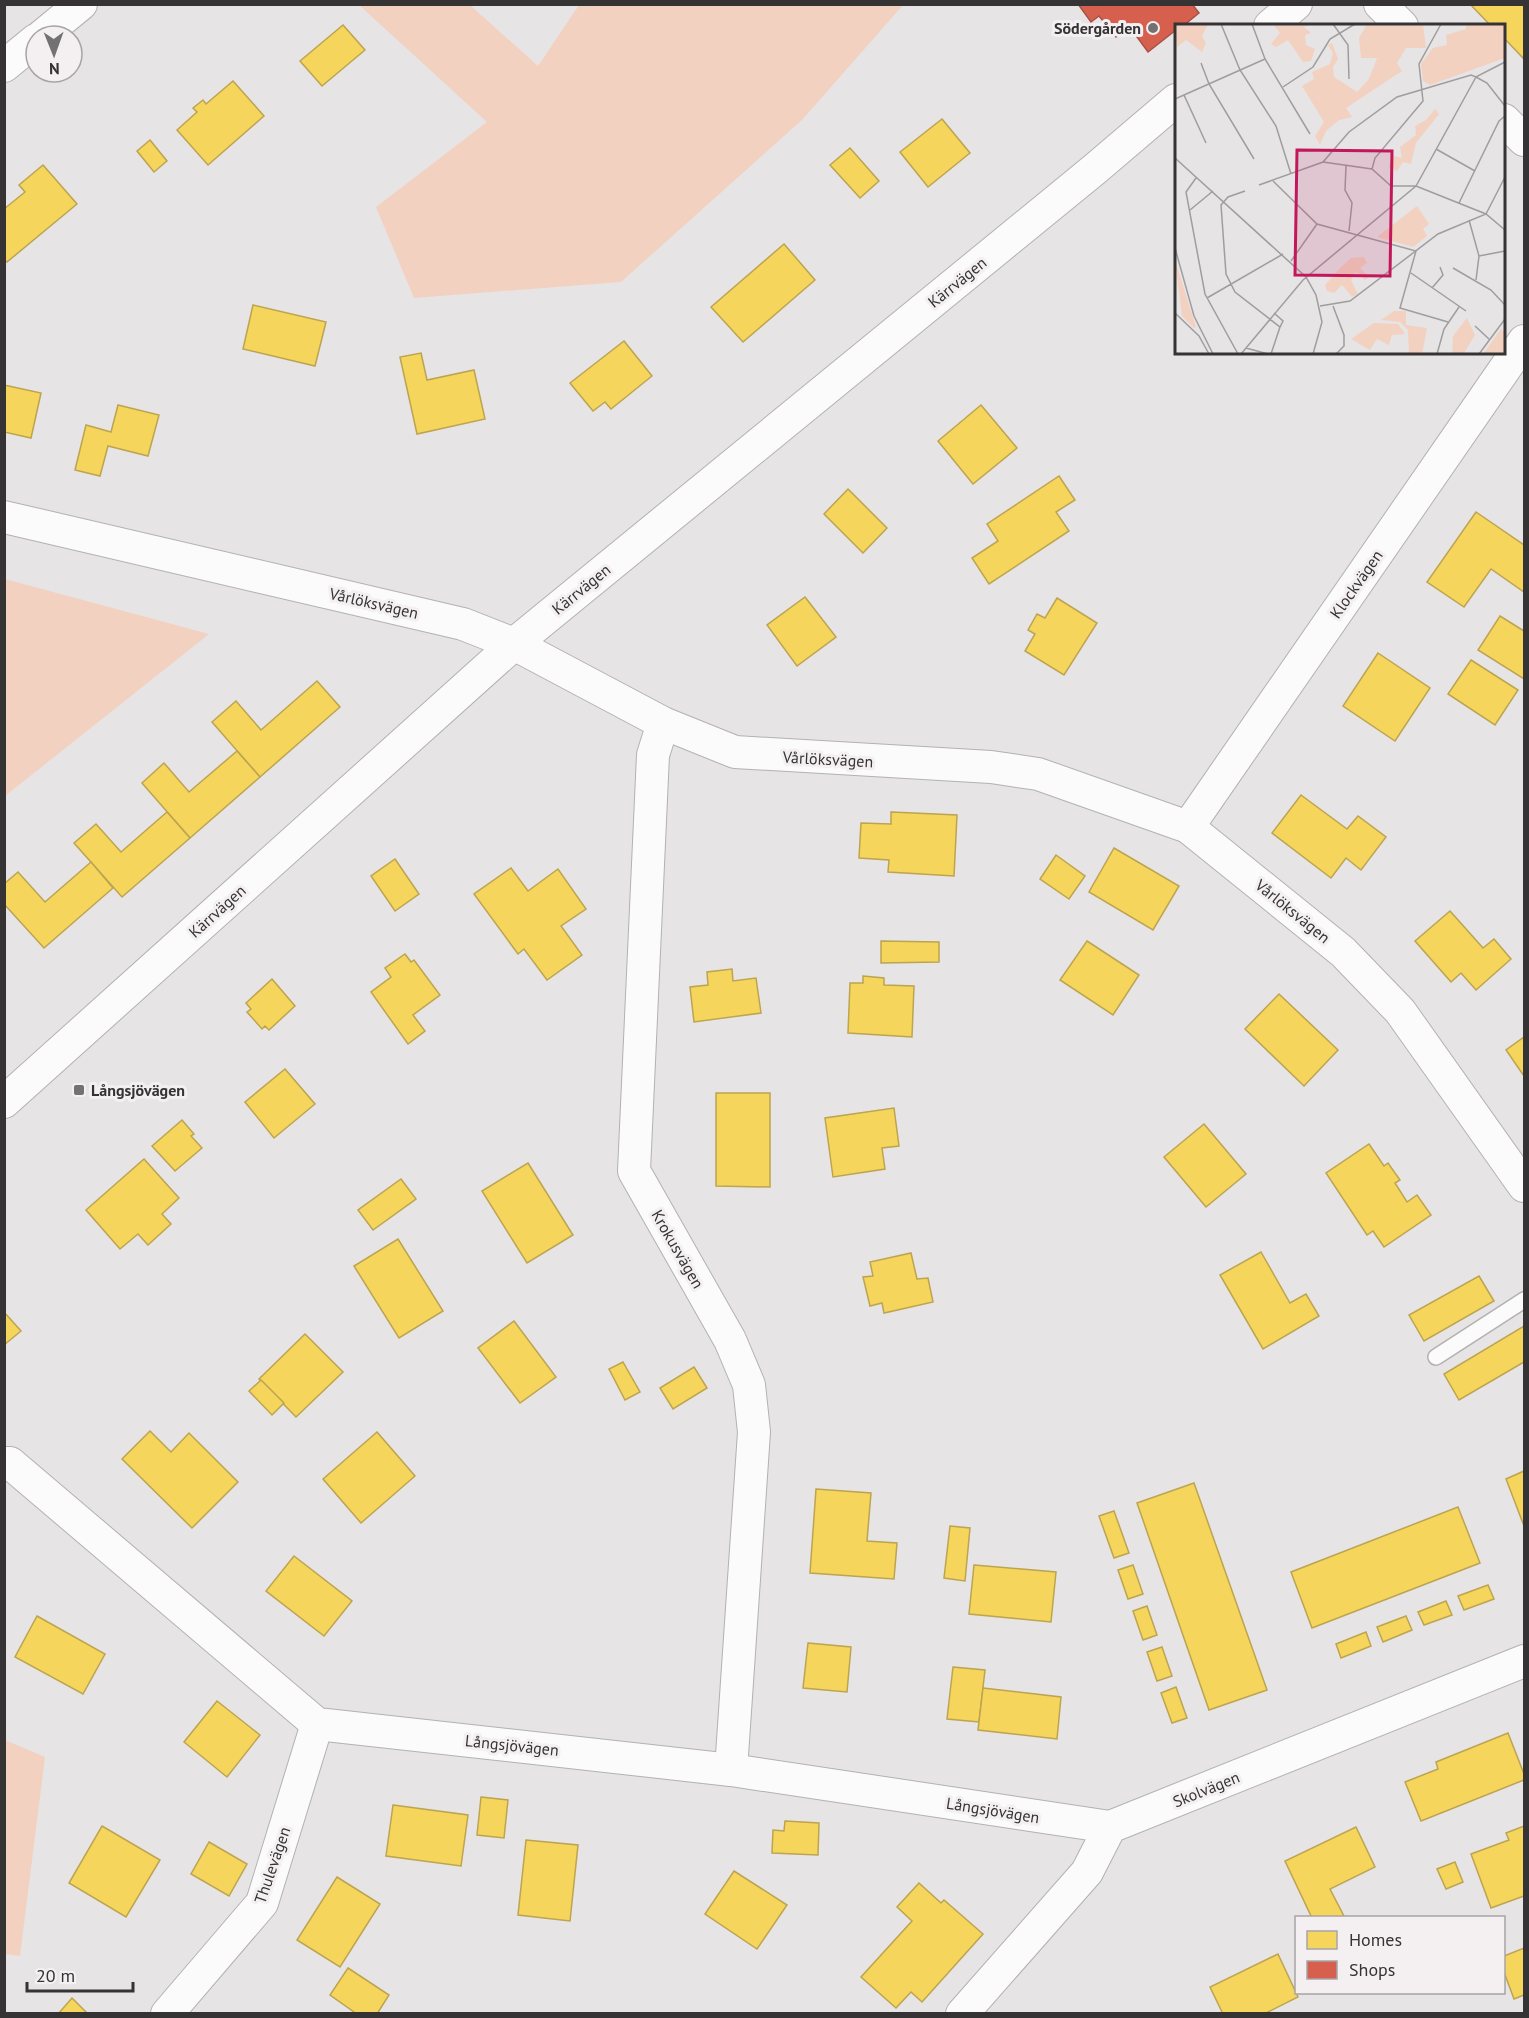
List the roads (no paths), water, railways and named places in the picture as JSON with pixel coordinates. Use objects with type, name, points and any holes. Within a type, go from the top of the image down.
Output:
[{"type":"street","points":[[57,24],[81,4]]},
{"type":"street","points":[[1272,24],[1296,4]]},
{"type":"street","points":[[1380,4],[1400,24]]},
{"type":"street","points":[[4,66],[24,50]]},
{"type":"street","name":"Kärrvägen","points":[[4,1102],[514,644],[1095,169],[1175,101]]},
{"type":"street","points":[[1505,122],[1524,140]]},
{"type":"street","name":"Klockvägen","points":[[1188,827],[1524,341]]},
{"type":"street","name":"Vårlöksvägen","points":[[4,517],[463,624],[514,644],[663,723],[735,752],[990,767],[1038,774],[1188,827],[1342,952],[1400,1011],[1524,1186]]},
{"type":"street","name":"Krokusvägen","points":[[663,723],[653,755],[634,1171],[730,1340],[749,1385],[754,1432],[731,1770]]},
{"type":"street","points":[[4,1463],[10,1463],[317,1724]]},
{"type":"street","name":"Skolvägen","points":[[1110,1827],[1524,1661]]},
{"type":"street","name":"Långsjövägen","points":[[317,1724],[731,1770],[1110,1827]]},
{"type":"street","name":"Thulevägen","points":[[167,2013],[262,1903],[317,1724]]},
{"type":"street","points":[[962,2013],[1087,1872],[1110,1827]]},
{"type":"lane","points":[[1436,1357],[1524,1300]]},
{"type":"place","name":"Södergården","points":[[1153,28]]},
{"type":"place","name":"Långsjövägen","points":[[79,1090]]}]
